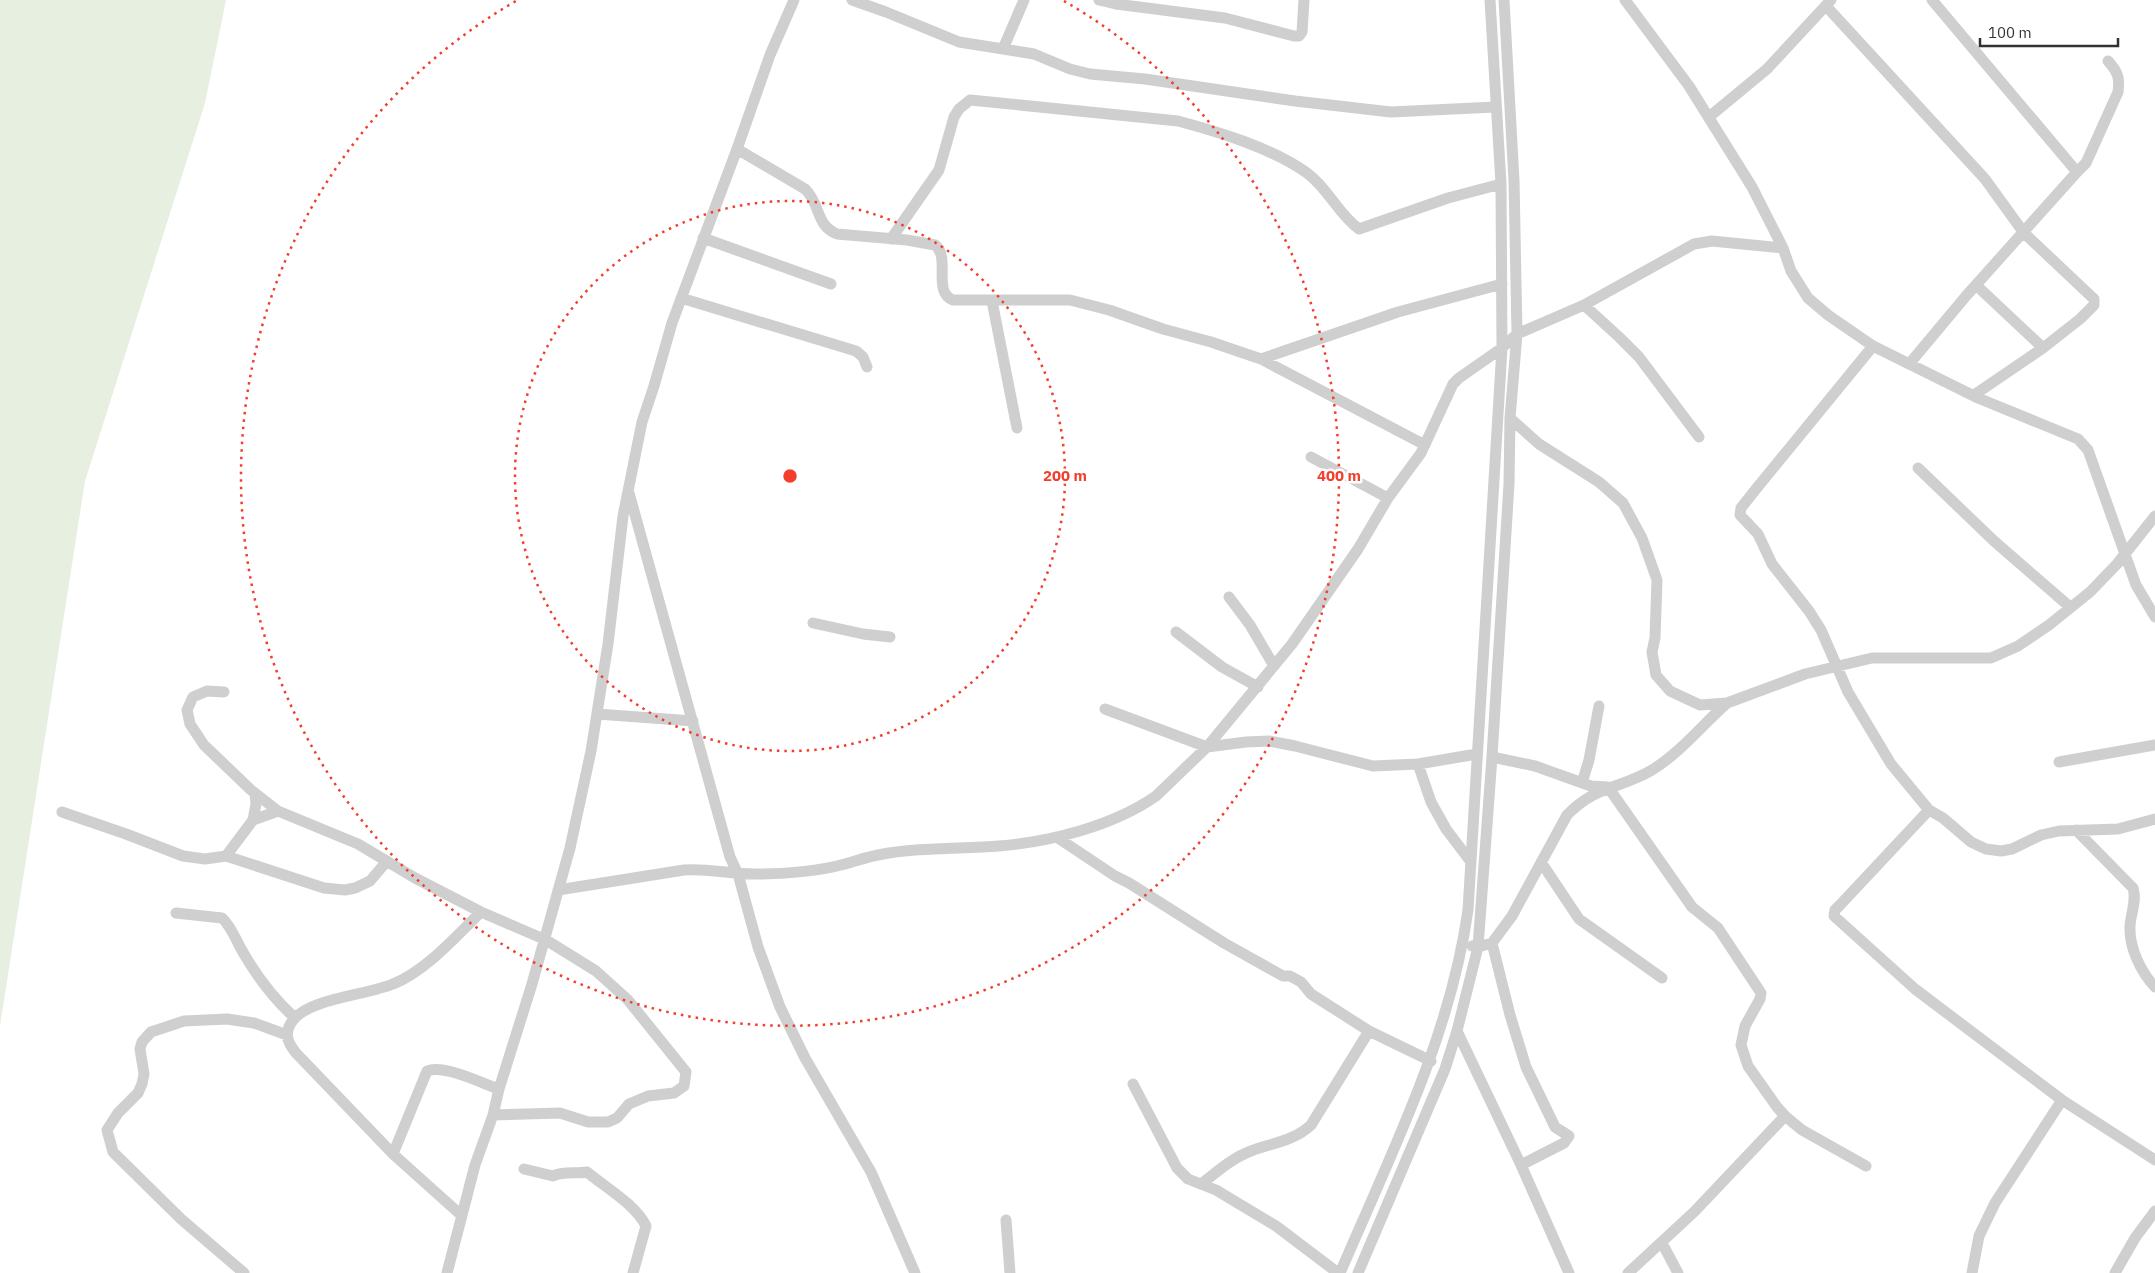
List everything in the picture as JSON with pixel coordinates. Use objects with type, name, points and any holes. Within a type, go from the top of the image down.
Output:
[{"type":"street","points":[[447,1273],[475,1165],[493,1115],[499,1089],[546,940],[570,848],[597,714],[627,489],[642,422],[672,322],[738,149],[770,55],[794,0]]},
{"type":"street","points":[[852,0],[959,42],[1034,54],[1070,69],[1090,74],[1145,79],[1295,101],[1391,112],[1496,107]]},
{"type":"street","points":[[1003,49],[1024,0]]},
{"type":"street","points":[[1099,0],[1116,4],[1225,18],[1294,36],[1299,36],[1302,32],[1304,0]]},
{"type":"street","points":[[1133,1084],[1177,1168],[1188,1180],[1201,1184],[1276,1226],[1339,1273],[1431,1061],[1463,944],[1471,862],[1502,348],[1501,184],[1490,0]]},
{"type":"street","points":[[1358,1273],[1445,1069],[1457,1031],[1478,947],[1492,757],[1508,493],[1510,418],[1517,334],[1514,180],[1504,0]]},
{"type":"street","points":[[1625,0],[1663,49],[1709,117],[1752,187],[1783,248],[1791,271],[1808,298],[1828,315],[1873,346],[1974,395],[2078,439],[2088,450],[2136,585],[2155,617]]},
{"type":"street","points":[[1932,0],[2078,172]]},
{"type":"street","points":[[1709,117],[1767,69],[1828,3],[1985,179],[2024,233],[2094,299],[2094,305],[2090,311],[2043,348],[1974,395]]},
{"type":"street","points":[[1910,363],[1976,285],[2086,163],[2118,92],[2120,82],[2118,72],[2108,61]]},
{"type":"street","points":[[891,239],[939,170],[954,117],[964,104],[970,100],[1178,120],[1196,125],[1266,151],[1307,172],[1330,195],[1350,223],[1359,229],[1448,198],[1501,184]]},
{"type":"street","points":[[738,149],[805,189],[811,195],[824,227],[829,231],[837,234],[935,245],[940,248],[944,292],[948,298],[953,300],[992,301],[1070,300],[1086,303],[1262,359],[1425,445]]},
{"type":"street","points":[[703,238],[831,284]]},
{"type":"street","points":[[558,890],[621,882],[684,870],[703,869],[738,874],[788,872],[844,865],[878,854],[939,848],[999,846],[1058,838],[1102,823],[1147,802],[1156,796],[1207,747],[1292,644],[1358,549],[1388,498],[1422,453],[1453,384],[1466,371],[1502,348],[1517,334],[1584,305],[1694,244],[1712,241],[1783,248]]},
{"type":"street","points":[[1262,359],[1398,312],[1502,284]]},
{"type":"street","points":[[1976,285],[2043,348]]},
{"type":"street","points":[[681,298],[856,351],[863,357],[867,367]]},
{"type":"street","points":[[992,301],[1018,428]]},
{"type":"street","points":[[1584,305],[1619,336],[1639,358],[1699,437]]},
{"type":"street","points":[[1873,346],[1741,508],[1740,515],[1758,534],[1772,564],[1810,612],[1821,630],[1848,692],[1891,764],[1929,810],[1971,842],[1986,849],[2001,851],[2012,849],[2041,835],[2076,830],[2118,829],[2155,819]]},
{"type":"street","points":[[1510,418],[1557,457],[1598,482],[1622,503],[1634,521],[1648,551],[1657,580],[1655,638],[1652,652],[1656,675],[1670,691],[1700,705],[1727,702],[1806,674],[1872,658],[1991,658],[2018,646],[2104,579],[2155,516]]},
{"type":"street","points":[[1312,457],[1388,498]]},
{"type":"street","points":[[1918,468],[1994,541],[2070,607]]},
{"type":"street","points":[[627,489],[730,857],[738,874],[758,947],[780,1007],[805,1058],[870,1172],[915,1273]]},
{"type":"street","points":[[1229,597],[1250,625],[1274,666]]},
{"type":"street","points":[[813,624],[863,634],[890,637]]},
{"type":"street","points":[[1176,632],[1222,667],[1258,687]]},
{"type":"street","points":[[224,692],[207,691],[193,697],[187,710],[190,724],[204,745],[255,793],[278,811],[358,844],[481,912],[546,940],[596,971],[628,1000],[686,1072],[684,1086],[674,1094],[648,1096],[629,1104],[617,1118],[608,1122],[588,1122],[560,1113],[493,1115]]},
{"type":"street","points":[[1463,944],[1478,947],[1492,943],[1512,916],[1567,815],[1578,804],[1592,794],[1608,787],[1631,781],[1668,760],[1727,702]]},
{"type":"street","points":[[1582,783],[1590,760],[1599,706]]},
{"type":"street","points":[[1104,709],[1207,747],[1246,742],[1269,742],[1294,746],[1374,766],[1418,764],[1477,754]]},
{"type":"street","points":[[597,714],[693,721]]},
{"type":"street","points":[[2059,762],[2155,745]]},
{"type":"street","points":[[1492,757],[1535,766],[1591,786],[1608,787]]},
{"type":"street","points":[[1418,764],[1431,802],[1446,829],[1471,862]]},
{"type":"street","points":[[1608,787],[1692,907],[1718,928],[1761,993],[1760,999],[1745,1026],[1741,1046],[1748,1066],[1785,1116],[1802,1130],[1866,1166]]},
{"type":"street","points":[[226,856],[253,820],[256,804],[255,793]]},
{"type":"street","points":[[1929,810],[1835,910],[1834,916],[1915,989],[2062,1100],[2155,1160]]},
{"type":"street","points":[[253,820],[278,811]]},
{"type":"street","points":[[62,812],[183,856],[205,859],[226,856],[324,888],[345,890],[355,888],[370,881],[387,861]]},
{"type":"street","points":[[2076,830],[2133,888],[2136,897],[2130,928],[2135,954],[2142,971],[2155,987]]},
{"type":"street","points":[[1058,838],[1115,876],[1224,943],[1283,976],[1290,976],[1300,982],[1311,994],[1369,1031],[1431,1061]]},
{"type":"street","points":[[1541,862],[1580,919],[1662,978]]},
{"type":"street","points":[[461,1215],[393,1154],[296,1053],[288,1042],[287,1035],[288,1027],[295,1018],[326,1002],[394,984],[417,971],[481,912]]},
{"type":"street","points":[[176,913],[222,918],[227,923],[237,943],[265,987],[295,1018]]},
{"type":"street","points":[[1492,943],[1510,1015],[1526,1067],[1555,1127],[1569,1136],[1564,1143],[1520,1164]]},
{"type":"street","points":[[244,1273],[180,1219],[113,1152],[107,1130],[118,1112],[138,1093],[144,1074],[140,1049],[142,1042],[151,1032],[184,1021],[227,1019],[254,1023],[287,1035]]},
{"type":"street","points":[[1201,1184],[1228,1164],[1249,1152],[1304,1132],[1311,1125],[1369,1031]]},
{"type":"street","points":[[1457,1031],[1520,1164],[1568,1273]]},
{"type":"street","points":[[393,1154],[427,1071],[433,1068],[444,1069],[499,1089]]},
{"type":"street","points":[[1972,1273],[1979,1236],[1995,1202],[2062,1100]]},
{"type":"street","points":[[1628,1273],[1662,1243],[1785,1116]]},
{"type":"street","points":[[524,1169],[553,1176],[559,1173],[576,1174],[587,1172],[629,1206],[646,1226],[634,1273]]},
{"type":"street","points":[[2115,1273],[2135,1238],[2155,1211]]},
{"type":"street","points":[[1006,1220],[1010,1273]]},
{"type":"street","points":[[1662,1243],[1678,1273]]},
{"type":"green space","points":[[0,0],[226,0],[205,103],[85,481],[0,1026]]}]
